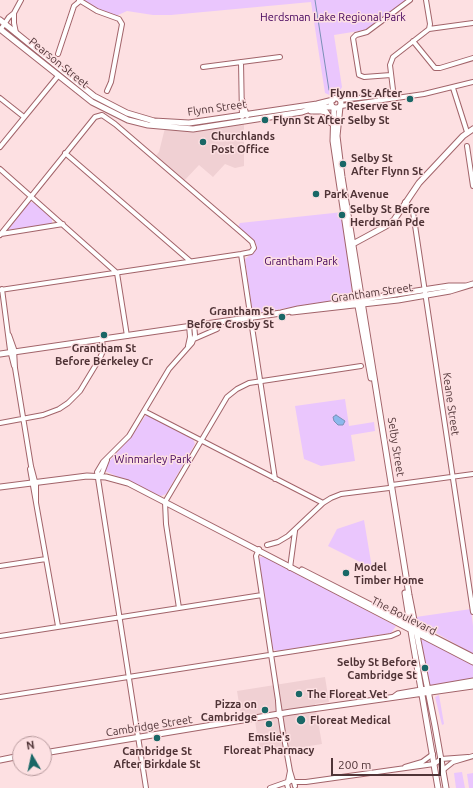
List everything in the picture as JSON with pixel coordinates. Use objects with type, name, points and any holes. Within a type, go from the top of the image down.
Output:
[{"type":"main road","name":"Pearson Street","points":[[2,22],[88,92],[106,103]]},
{"type":"main road","name":"Pearson Street","points":[[0,29],[92,102],[107,110]]},
{"type":"main road","name":"Flynn Street","points":[[106,103],[127,113],[154,121],[178,123],[317,104],[336,98],[340,100]]},
{"type":"main road","name":"Selby Street","points":[[333,100],[332,128],[438,788]]},
{"type":"main road","name":"Selby Street","points":[[340,100],[337,124],[338,146],[351,245]]},
{"type":"main road","name":"Flynn Street","points":[[107,110],[128,120],[165,128],[193,129],[302,112],[317,107],[340,107]]},
{"type":"main road","points":[[302,112],[326,112],[332,128]]},
{"type":"main road","points":[[201,121],[211,123],[214,126]]},
{"type":"main road","points":[[351,245],[391,223],[419,183],[467,132],[473,129]]},
{"type":"main road","name":"Grantham Street","points":[[0,355],[473,284]]},
{"type":"main road","name":"The Boulevard","points":[[0,491],[54,480],[98,476],[128,483],[473,657]]},
{"type":"main road","name":"The Boulevard","points":[[0,487],[34,484]]},
{"type":"main road","name":"Selby Street","points":[[412,627],[416,633],[446,788]]},
{"type":"main road","name":"The Boulevard","points":[[416,633],[473,662]]},
{"type":"main road","name":"Cambridge Street","points":[[52,752],[394,697],[398,694],[428,691],[473,681]]},
{"type":"main road","name":"Cambridge Street","points":[[428,691],[473,686]]},
{"type":"main road","points":[[0,760],[12,758]]},
{"type":"street","points":[[0,29],[2,22],[14,12],[21,0]]},
{"type":"street","points":[[58,54],[74,6],[80,0],[97,11],[119,19],[122,27],[111,82],[107,91]]},
{"type":"street","points":[[391,75],[364,77],[359,75],[353,38],[356,35],[367,32],[410,0]]},
{"type":"street","points":[[426,0],[430,24],[429,29]]},
{"type":"street","points":[[14,12],[16,34]]},
{"type":"street","points":[[394,98],[390,65],[393,57],[429,29],[473,23]]},
{"type":"street","points":[[413,41],[435,68],[440,68],[473,58]]},
{"type":"street","points":[[203,67],[280,57]]},
{"type":"street","points":[[241,62],[242,99],[245,121]]},
{"type":"street","points":[[0,147],[58,76]]},
{"type":"street","points":[[340,107],[453,88],[473,82]]},
{"type":"street","points":[[453,88],[467,132]]},
{"type":"street","points":[[340,100],[376,96],[394,98]]},
{"type":"street","points":[[0,98],[24,117]]},
{"type":"street","points":[[0,235],[65,153],[95,117],[99,115],[104,116],[115,124],[252,242],[253,250],[241,254],[1,289],[58,626]]},
{"type":"street","points":[[467,146],[473,186]]},
{"type":"street","points":[[65,153],[190,261]]},
{"type":"street","points":[[0,169],[117,273],[127,336]]},
{"type":"street","name":"Keane Street","points":[[405,202],[413,210],[473,612]]},
{"type":"street","points":[[0,235],[63,224]]},
{"type":"street","points":[[241,254],[275,479]]},
{"type":"street","points":[[191,326],[194,339]]},
{"type":"street","points":[[188,346],[191,326]]},
{"type":"street","points":[[146,788],[98,470],[103,462],[107,460],[129,436],[169,369],[188,346],[194,339],[217,329]]},
{"type":"street","points":[[0,422],[43,415],[59,410],[80,391],[104,351],[102,339]]},
{"type":"street","points":[[179,608],[166,524],[165,502],[227,397],[237,389],[249,383],[361,366]]},
{"type":"street","points":[[144,411],[323,503]]},
{"type":"street","points":[[266,545],[278,542],[295,531],[323,503],[341,494],[473,474]]},
{"type":"street","points":[[291,565],[295,531]]},
{"type":"street","points":[[259,550],[256,556],[283,734],[293,784]]},
{"type":"street","points":[[0,566],[46,558]]},
{"type":"street","points":[[0,636],[262,595]]},
{"type":"street","points":[[0,698],[391,636],[398,633]]},
{"type":"street","points":[[272,788],[405,766],[422,762],[433,754]]},
{"type":"street","points":[[405,766],[434,764],[441,759],[470,757]]},
{"type":"street","points":[[443,770],[453,762],[470,757]]},
{"type":"street","points":[[272,788],[288,788],[293,784]]},
{"type":"shaded area","points":[[244,117],[244,166],[235,168],[225,164],[213,177],[199,165],[183,182],[155,157],[159,152],[166,124],[200,125]]},
{"type":"shaded area","points":[[325,677],[329,702],[315,704],[322,744],[260,754],[254,714],[241,716],[237,691]]},
{"type":"green space","name":"Herdsman Lake Regional Park","points":[[83,0],[407,0],[365,30],[334,35],[342,87],[336,98],[325,93],[311,2],[171,15],[153,15],[127,11],[116,16],[108,14]]},
{"type":"green space","points":[[31,202],[35,203],[52,218],[52,224],[8,230],[28,204]]},
{"type":"green space","name":"Grantham Park","points":[[343,212],[352,298],[255,313],[252,309],[245,259],[255,251],[257,246],[255,242],[238,227],[240,223]]},
{"type":"green space","points":[[345,399],[349,426],[374,422],[375,431],[351,435],[355,461],[321,466],[304,459],[295,406]]},
{"type":"green space","name":"Winmarley Park","points":[[146,415],[193,439],[195,444],[166,494],[161,496],[105,471],[107,464],[131,437]]},
{"type":"green space","points":[[364,520],[372,568],[328,546],[337,529]]},
{"type":"green space","points":[[260,557],[266,557],[396,626],[391,633],[278,651],[274,650],[272,647],[258,561]]},
{"type":"green space","points":[[471,609],[473,626],[473,654],[417,622],[416,617]]},
{"type":"green space","points":[[423,639],[471,663],[473,665],[473,679],[430,686],[420,641]]},
{"type":"green space","points":[[439,695],[444,724],[442,725],[435,697]]},
{"type":"green space","points":[[462,772],[465,788],[456,788],[454,773]]},
{"type":"green space","points":[[473,773],[473,788],[469,788],[467,774]]},
{"type":"water","points":[[336,415],[345,421],[343,425],[338,425],[334,421],[333,417]]},
{"type":"waterway","points":[[315,0],[329,90]]},
{"type":"place","name":"Flynn St After Reserve St","points":[[410,99]]},
{"type":"place","name":"Flynn St After Selby St","points":[[265,120]]},
{"type":"place","name":"Churchlands Post Office","points":[[203,142]]},
{"type":"place","name":"Selby St After Flynn St","points":[[343,164]]},
{"type":"place","name":"Park Avenue","points":[[316,194]]},
{"type":"place","name":"Selby St Before Herdsman Pde","points":[[342,215]]},
{"type":"place","name":"Grantham St Before Crosby St","points":[[282,317]]},
{"type":"place","name":"Grantham St Before Berkeley Cr","points":[[104,335]]},
{"type":"place","name":"Model Timber Home","points":[[346,573]]},
{"type":"place","name":"Selby St Before Cambridge St","points":[[425,668]]},
{"type":"place","name":"The Floreat Vet","points":[[299,694]]},
{"type":"place","name":"Pizza on Cambridge","points":[[265,710]]},
{"type":"place","name":"Floreat Medical","points":[[301,720]]},
{"type":"place","name":"Emslie's Floreat Pharmacy","points":[[269,724]]},
{"type":"place","name":"Cambridge St After Birkdale St","points":[[157,738]]}]
